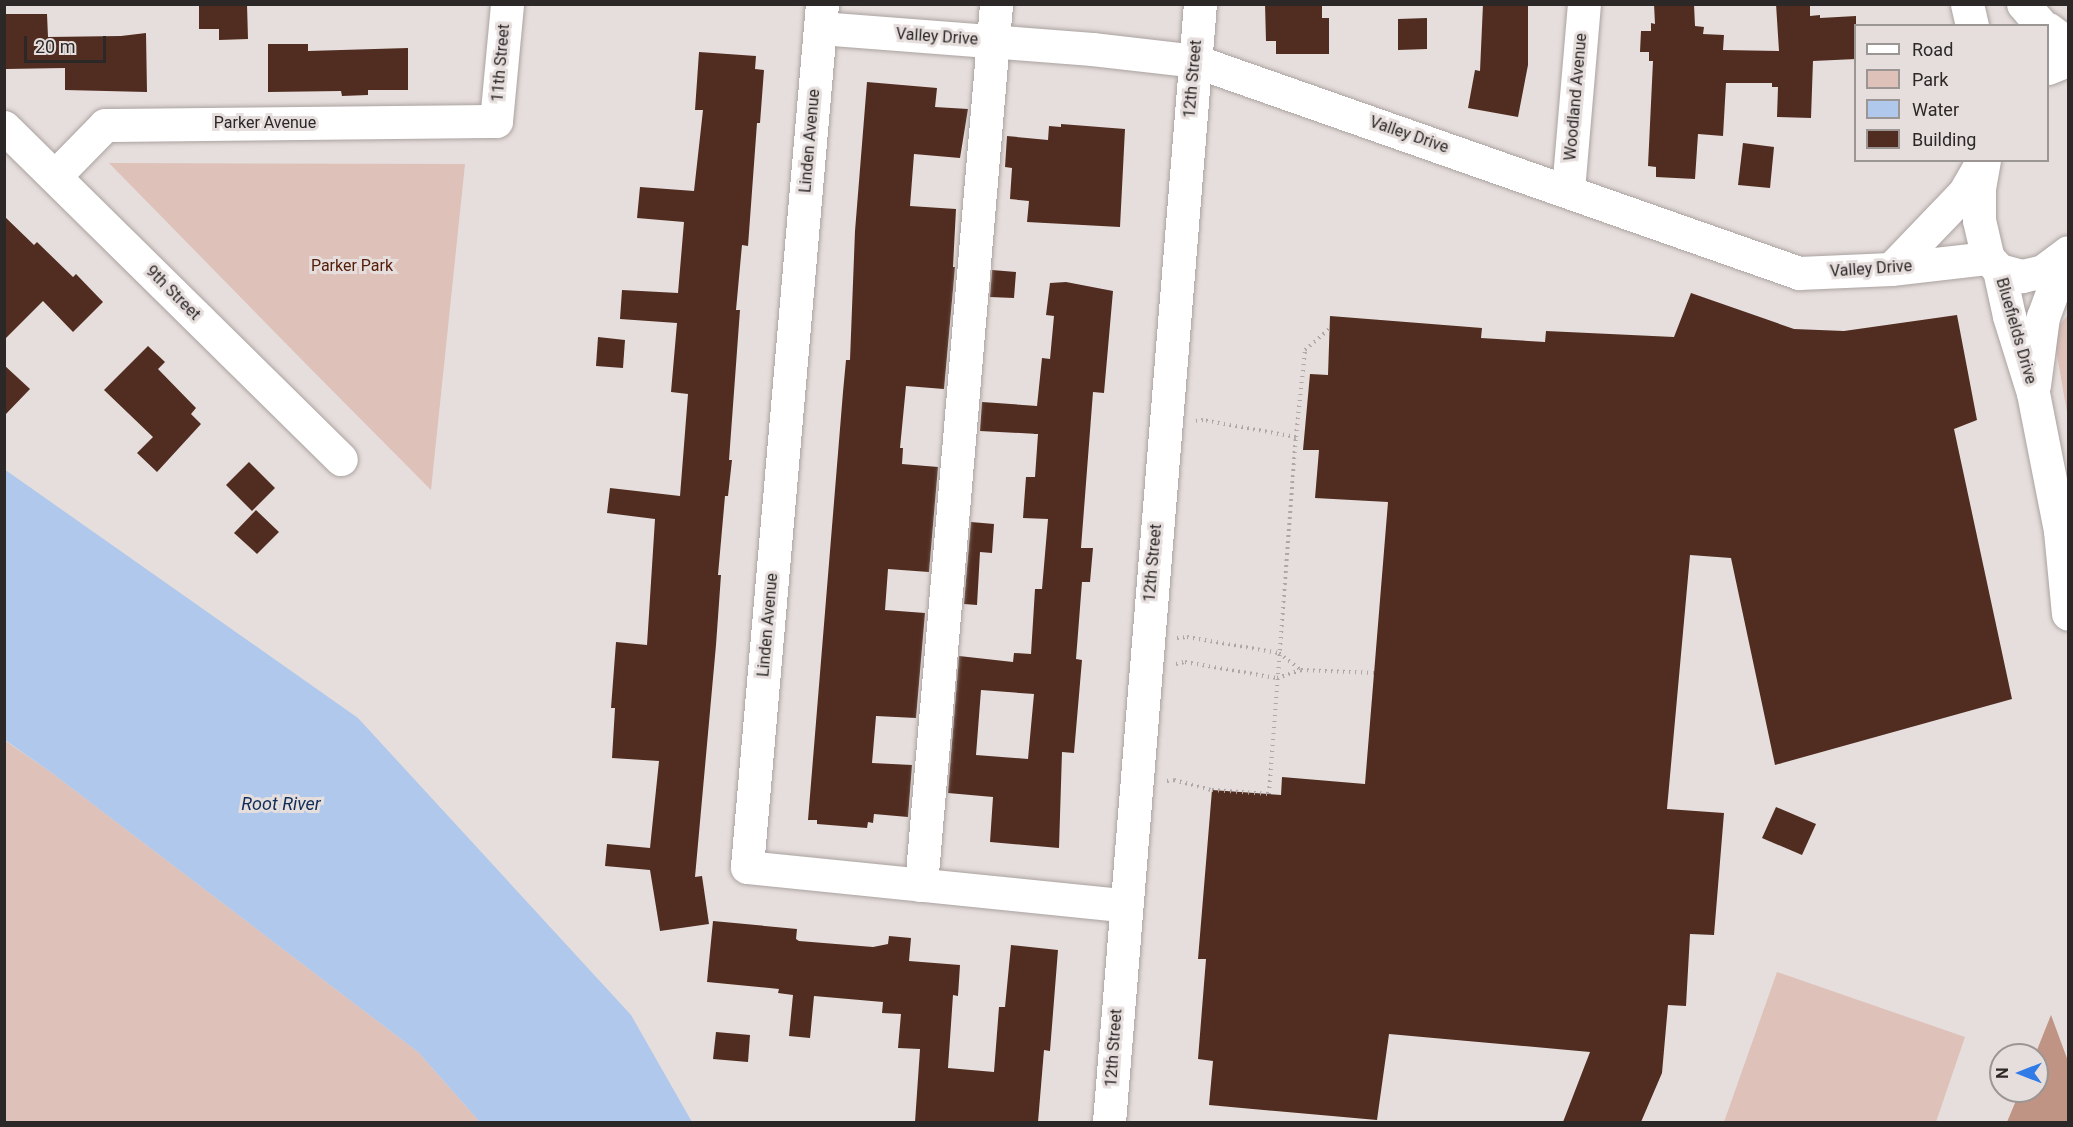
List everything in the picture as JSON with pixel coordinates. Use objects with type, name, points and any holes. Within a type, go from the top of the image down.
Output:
[{"type":"street","name":"11th Street","points":[[496,121],[507,4]]},
{"type":"street","points":[[921,885],[996,4]]},
{"type":"street","name":"12th Street","points":[[1109,1122],[1134,786],[1200,4]]},
{"type":"street","name":"Woodland Avenue","points":[[1568,190],[1584,4]]},
{"type":"street","points":[[1967,4],[1972,24]]},
{"type":"street","points":[[2023,4],[2040,24]]},
{"type":"street","name":"Valley Drive","points":[[821,16],[993,41],[1195,61],[1568,190],[1799,273],[1993,264],[2013,275],[2029,275],[2043,271],[2067,253]]},
{"type":"street","name":"Linden Avenue","points":[[821,16],[747,867],[1125,904]]},
{"type":"street","points":[[2049,30],[2068,44]]},
{"type":"street","points":[[2049,68],[2068,60]]},
{"type":"street","name":"Parker Avenue","points":[[55,176],[105,125],[496,121]]},
{"type":"street","name":"9th Street","points":[[4,126],[342,459]]},
{"type":"street","points":[[1891,269],[1964,193],[1982,162]]},
{"type":"street","name":"Bluefields Drive","points":[[1983,162],[1979,189],[1979,220],[2033,393],[2060,531],[2068,614]]},
{"type":"street","name":"Bluefields Drive","points":[[2033,393],[2043,317],[2067,253]]},
{"type":"path","points":[[1134,786],[1174,780],[1212,790],[1269,794],[1296,437],[1305,350],[1329,329]]},
{"type":"path","points":[[1164,428],[1203,420],[1296,437]]},
{"type":"path","points":[[1146,641],[1186,637],[1279,653],[1301,670]]},
{"type":"path","points":[[1144,673],[1185,662],[1278,678],[1301,670],[1374,674]]},
{"type":"green space","name":"Parker Park","points":[[109,163],[465,164],[431,490],[306,364]]},
{"type":"green space","points":[[2068,315],[2068,418],[2053,332]]},
{"type":"green space","points":[[4,740],[52,773],[418,1052],[480,1122],[5,1122]]},
{"type":"green space","points":[[1777,972],[1965,1037],[1936,1122],[1724,1122]]},
{"type":"shaded area","points":[[2051,1015],[2068,1061],[2068,1122],[2007,1122],[2015,1103],[2049,1103],[2049,1043],[2040,1043]]},
{"type":"water","name":"Root River","points":[[4,469],[358,718],[631,1015],[692,1122],[480,1122],[418,1052],[52,773],[5,740]]},
{"type":"building","points":[[199,4],[247,4],[248,39],[219,40],[219,29],[199,29]]},
{"type":"building","points":[[1265,4],[1322,4],[1322,18],[1329,18],[1329,54],[1276,54],[1276,41],[1266,41]]},
{"type":"building","points":[[1483,4],[1528,4],[1528,65],[1518,117],[1468,108],[1475,70],[1480,71]]},
{"type":"building","points":[[1654,4],[1694,4],[1695,26],[1704,27],[1703,34],[1724,35],[1723,50],[1779,51],[1776,4],[1810,4],[1810,16],[1820,15],[1820,18],[1856,16],[1854,59],[1813,61],[1811,118],[1777,117],[1778,87],[1772,87],[1772,83],[1726,83],[1723,136],[1698,134],[1695,179],[1656,177],[1656,167],[1648,166],[1653,61],[1649,61],[1649,52],[1640,52],[1641,31],[1651,31],[1651,23],[1655,24]]},
{"type":"building","points":[[5,14],[47,14],[48,37],[121,36],[146,33],[147,92],[65,90],[65,68],[6,69]]},
{"type":"building","points":[[1427,18],[1427,49],[1398,50],[1398,19]]},
{"type":"building","points":[[268,44],[308,44],[308,51],[408,48],[408,90],[368,90],[368,95],[342,96],[341,91],[268,92]]},
{"type":"building","points":[[699,52],[756,56],[755,69],[764,70],[760,123],[757,123],[748,246],[742,245],[736,310],[740,310],[729,460],[732,460],[728,496],[725,496],[718,575],[721,575],[716,645],[695,877],[702,876],[709,924],[660,931],[650,870],[605,866],[607,844],[650,848],[659,761],[612,758],[615,708],[611,708],[616,642],[647,645],[655,519],[607,513],[610,488],[680,496],[688,394],[671,392],[677,323],[620,319],[622,290],[678,293],[684,222],[637,218],[640,187],[694,191],[703,110],[695,110]]},
{"type":"building","points":[[867,82],[937,88],[935,107],[968,109],[960,158],[914,154],[910,206],[956,209],[953,267],[955,267],[944,389],[906,386],[900,448],[903,448],[902,464],[938,467],[929,572],[888,569],[885,610],[925,613],[916,718],[876,716],[872,763],[912,765],[908,817],[874,814],[873,823],[868,822],[867,828],[817,824],[817,820],[808,820],[843,392],[846,360],[850,360],[855,231]]},
{"type":"building","points":[[1061,124],[1125,129],[1120,227],[1027,222],[1029,201],[1010,199],[1012,168],[1005,167],[1007,136],[1048,140],[1049,126],[1061,127]]},
{"type":"building","points":[[1743,143],[1774,147],[1770,188],[1738,185]]},
{"type":"building","points":[[4,216],[34,245],[37,242],[73,277],[76,274],[103,302],[73,332],[43,301],[4,340]]},
{"type":"building","points":[[992,270],[1016,272],[1014,298],[990,297]]},
{"type":"building","points":[[1066,282],[1113,291],[1104,393],[1093,392],[1081,548],[1093,548],[1090,582],[1082,582],[1076,659],[1082,660],[1074,753],[1062,752],[1059,848],[990,842],[993,797],[948,793],[959,656],[1013,662],[1014,653],[1031,654],[1035,589],[1042,589],[1048,519],[1023,518],[1026,477],[1035,477],[1038,434],[980,431],[982,402],[1037,406],[1042,358],[1050,359],[1054,316],[1046,315],[1050,283]],"holes":[[[981,690],[1034,694],[1028,759],[976,755]]]},
{"type":"building","points":[[1691,293],[1794,329],[1844,331],[1957,315],[1977,420],[1954,429],[2012,699],[1775,765],[1731,558],[1690,555],[1667,809],[1724,813],[1714,935],[1690,934],[1686,1006],[1668,1005],[1662,1073],[1641,1122],[1563,1122],[1590,1052],[1389,1034],[1377,1120],[1209,1105],[1213,1061],[1198,1059],[1206,959],[1198,959],[1212,790],[1281,795],[1282,777],[1365,784],[1388,502],[1315,498],[1319,450],[1303,450],[1310,374],[1328,375],[1330,316],[1482,328],[1481,338],[1545,342],[1546,331],[1674,337]]},
{"type":"building","points":[[598,337],[625,340],[623,368],[596,366]]},
{"type":"building","points":[[148,346],[165,362],[158,369],[196,408],[191,414],[201,424],[157,472],[137,453],[153,437],[104,390]]},
{"type":"building","points":[[4,365],[30,389],[4,416]]},
{"type":"building","points":[[249,462],[275,488],[252,511],[226,485]]},
{"type":"building","points":[[256,510],[279,532],[257,554],[234,533]]},
{"type":"building","points":[[971,522],[994,524],[992,553],[980,552],[977,605],[964,604]]},
{"type":"building","points":[[1776,807],[1816,824],[1802,855],[1762,838]]},
{"type":"building","points":[[713,921],[797,929],[796,939],[799,941],[873,947],[888,944],[889,936],[911,938],[909,961],[960,965],[958,996],[953,995],[948,1068],[994,1072],[999,1007],[1005,1007],[1011,945],[1058,950],[1050,1051],[1044,1050],[1038,1122],[915,1122],[920,1049],[898,1048],[901,1014],[882,1013],[883,1002],[814,996],[810,1038],[789,1036],[793,995],[778,993],[779,989],[707,982]]},
{"type":"building","points":[[716,1032],[750,1035],[748,1062],[713,1059]]}]
